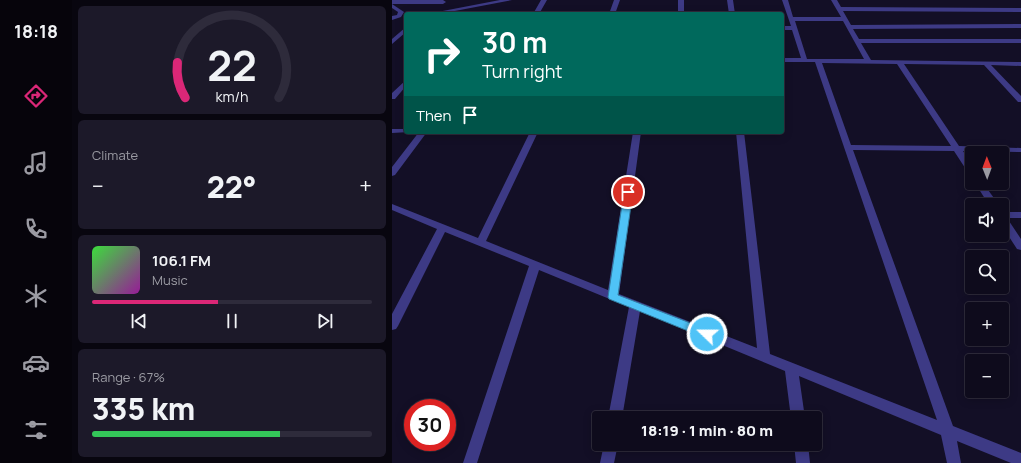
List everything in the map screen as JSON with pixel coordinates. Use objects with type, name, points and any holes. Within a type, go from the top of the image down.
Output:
[{"type":"street","points":[[462,8],[470,0]]},
{"type":"street","points":[[441,12],[509,0]]},
{"type":"street","points":[[537,12],[544,0]]},
{"type":"street","points":[[613,12],[617,0]]},
{"type":"street","points":[[681,0],[681,12]]},
{"type":"street","points":[[730,0],[732,12]]},
{"type":"street","points":[[785,0],[805,61]]},
{"type":"street","points":[[834,0],[869,62]]},
{"type":"street","points":[[392,3],[443,2]]},
{"type":"street","points":[[392,3],[401,12],[399,16],[392,18]]},
{"type":"street","points":[[839,10],[1021,10]]},
{"type":"street","points":[[791,19],[844,19]]},
{"type":"street","points":[[849,27],[1021,26]]},
{"type":"street","points":[[784,28],[794,28]]},
{"type":"street","points":[[392,42],[404,31]]},
{"type":"street","points":[[857,41],[1021,41]]},
{"type":"street","points":[[784,60],[1021,64]]},
{"type":"street","points":[[818,61],[948,431],[954,463]]},
{"type":"street","points":[[900,63],[965,162]]},
{"type":"street","points":[[986,64],[1021,100]]},
{"type":"street","points":[[392,97],[404,84]]},
{"type":"street","points":[[392,131],[404,131]]},
{"type":"street","points":[[392,173],[421,134]]},
{"type":"street","points":[[480,243],[533,134]]},
{"type":"street","points":[[613,297],[637,134]]},
{"type":"street","points":[[740,134],[764,357]]},
{"type":"street","points":[[849,147],[1021,150]]},
{"type":"street","points":[[392,207],[1021,460]]},
{"type":"street","points":[[1009,215],[1021,215]]},
{"type":"street","points":[[392,326],[442,228]]},
{"type":"street","points":[[1009,229],[1021,247]]},
{"type":"street","points":[[470,463],[535,265]]},
{"type":"street","points":[[616,411],[635,306]]},
{"type":"street","points":[[791,368],[797,411]]},
{"type":"street","points":[[607,463],[610,451]]},
{"type":"street","points":[[802,451],[803,463]]},
{"type":"route","points":[[628,192],[613,297],[707,334]]}]
